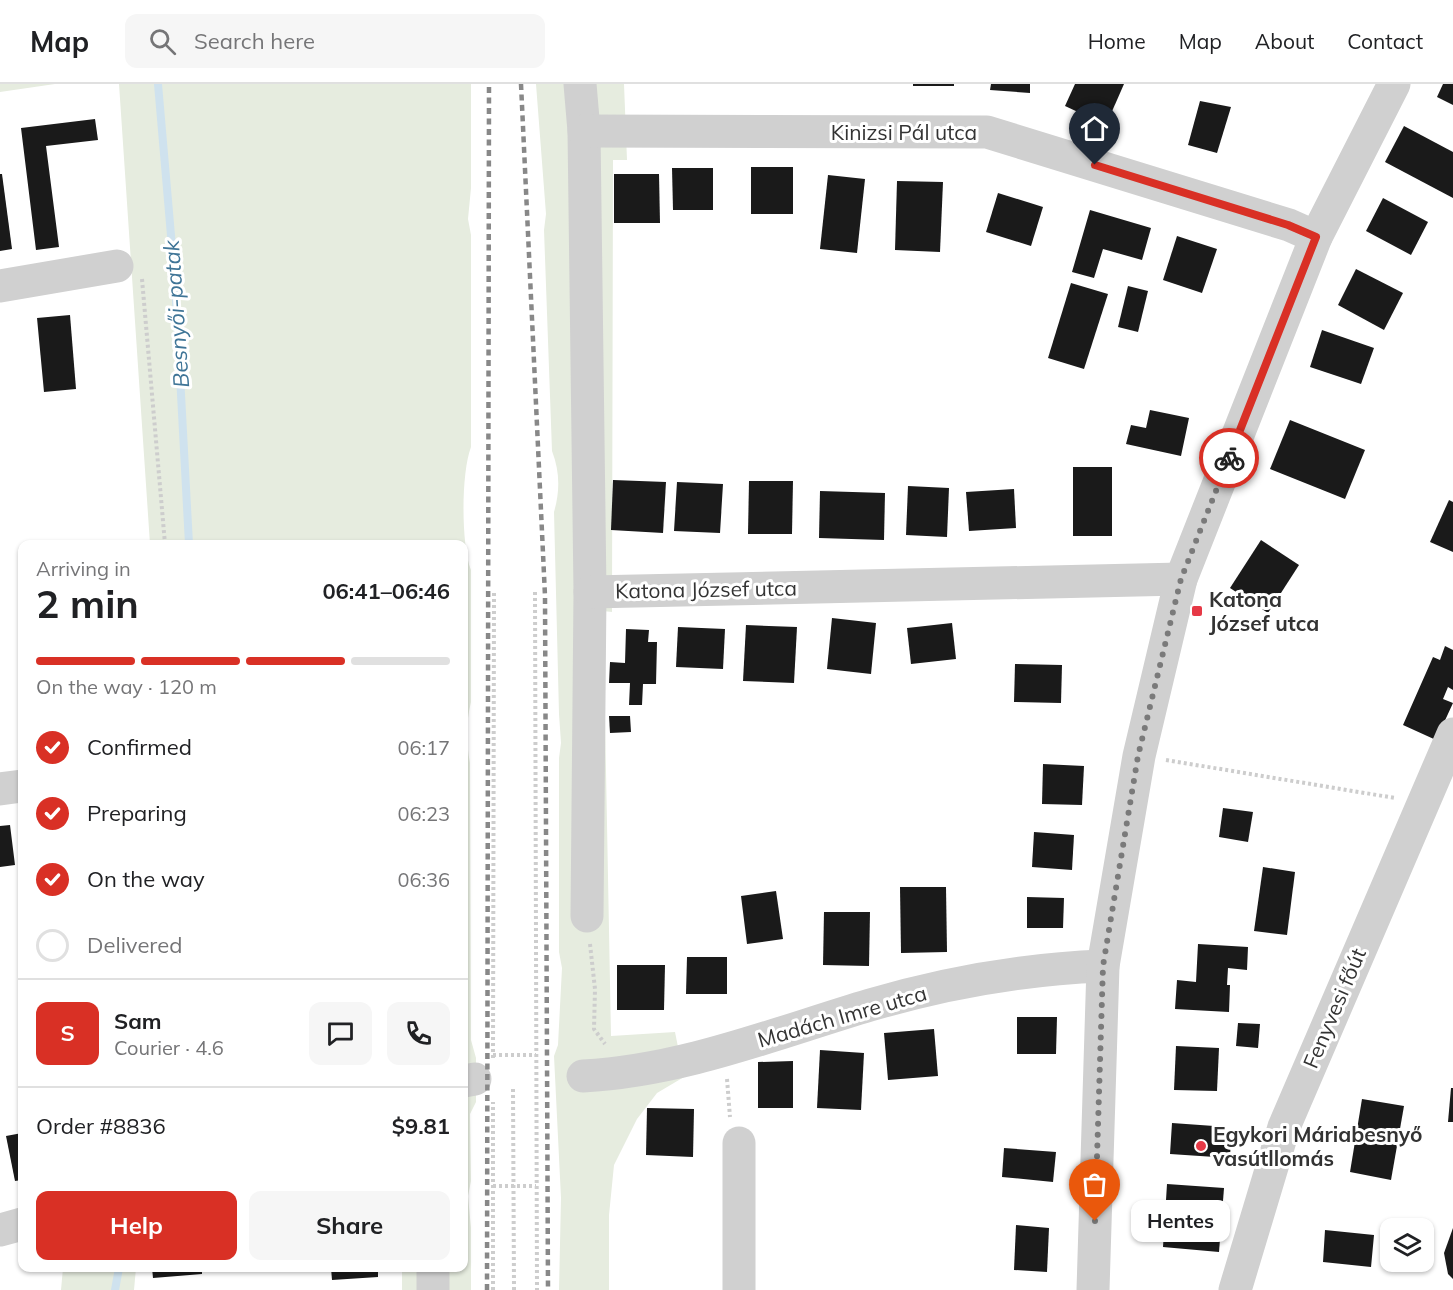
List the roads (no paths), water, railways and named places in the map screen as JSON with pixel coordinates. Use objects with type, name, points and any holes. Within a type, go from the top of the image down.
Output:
[{"type":"street","points":[[580,84],[584,131],[590,592],[587,916]]},
{"type":"street","points":[[1093,1290],[1103,966],[1138,756],[1181,579],[1316,237],[1394,84]]},
{"type":"street","name":"Kinizsi Pál utca","points":[[584,131],[987,132],[1288,225],[1316,237]]},
{"type":"street","points":[[0,286],[117,266]]},
{"type":"street","name":"Katona József utca","points":[[590,592],[1181,579]]},
{"type":"street","name":"Fenyvesi főút","points":[[1235,1290],[1284,1127],[1453,734]]},
{"type":"street","points":[[0,789],[18,787]]},
{"type":"street","name":"Madách Imre utca","points":[[583,1076],[633,1072],[725,1049],[873,1004],[954,986],[1060,968],[1103,966]]},
{"type":"street","points":[[739,1143],[739,1290]]},
{"type":"street","points":[[0,1230],[18,1225]]},
{"type":"street","points":[[433,1272],[433,1290]]},
{"type":"waterway","name":"Besnyői-patak","points":[[158,84],[175,282],[189,540]]},
{"type":"waterway","name":"Besnyői-patak","points":[[115,1290],[118,1272]]},
{"type":"railway","points":[[487,1290],[489,84]]},
{"type":"railway","points":[[521,84],[545,596],[548,1290]]},
{"type":"place","name":"Katona József utca","points":[[1197,611]]},
{"type":"place","name":"Egykori Máriabesnyő vasútllomás","points":[[1201,1146]]},
{"type":"place","name":"Hentes","points":[[1095,1221]]}]
